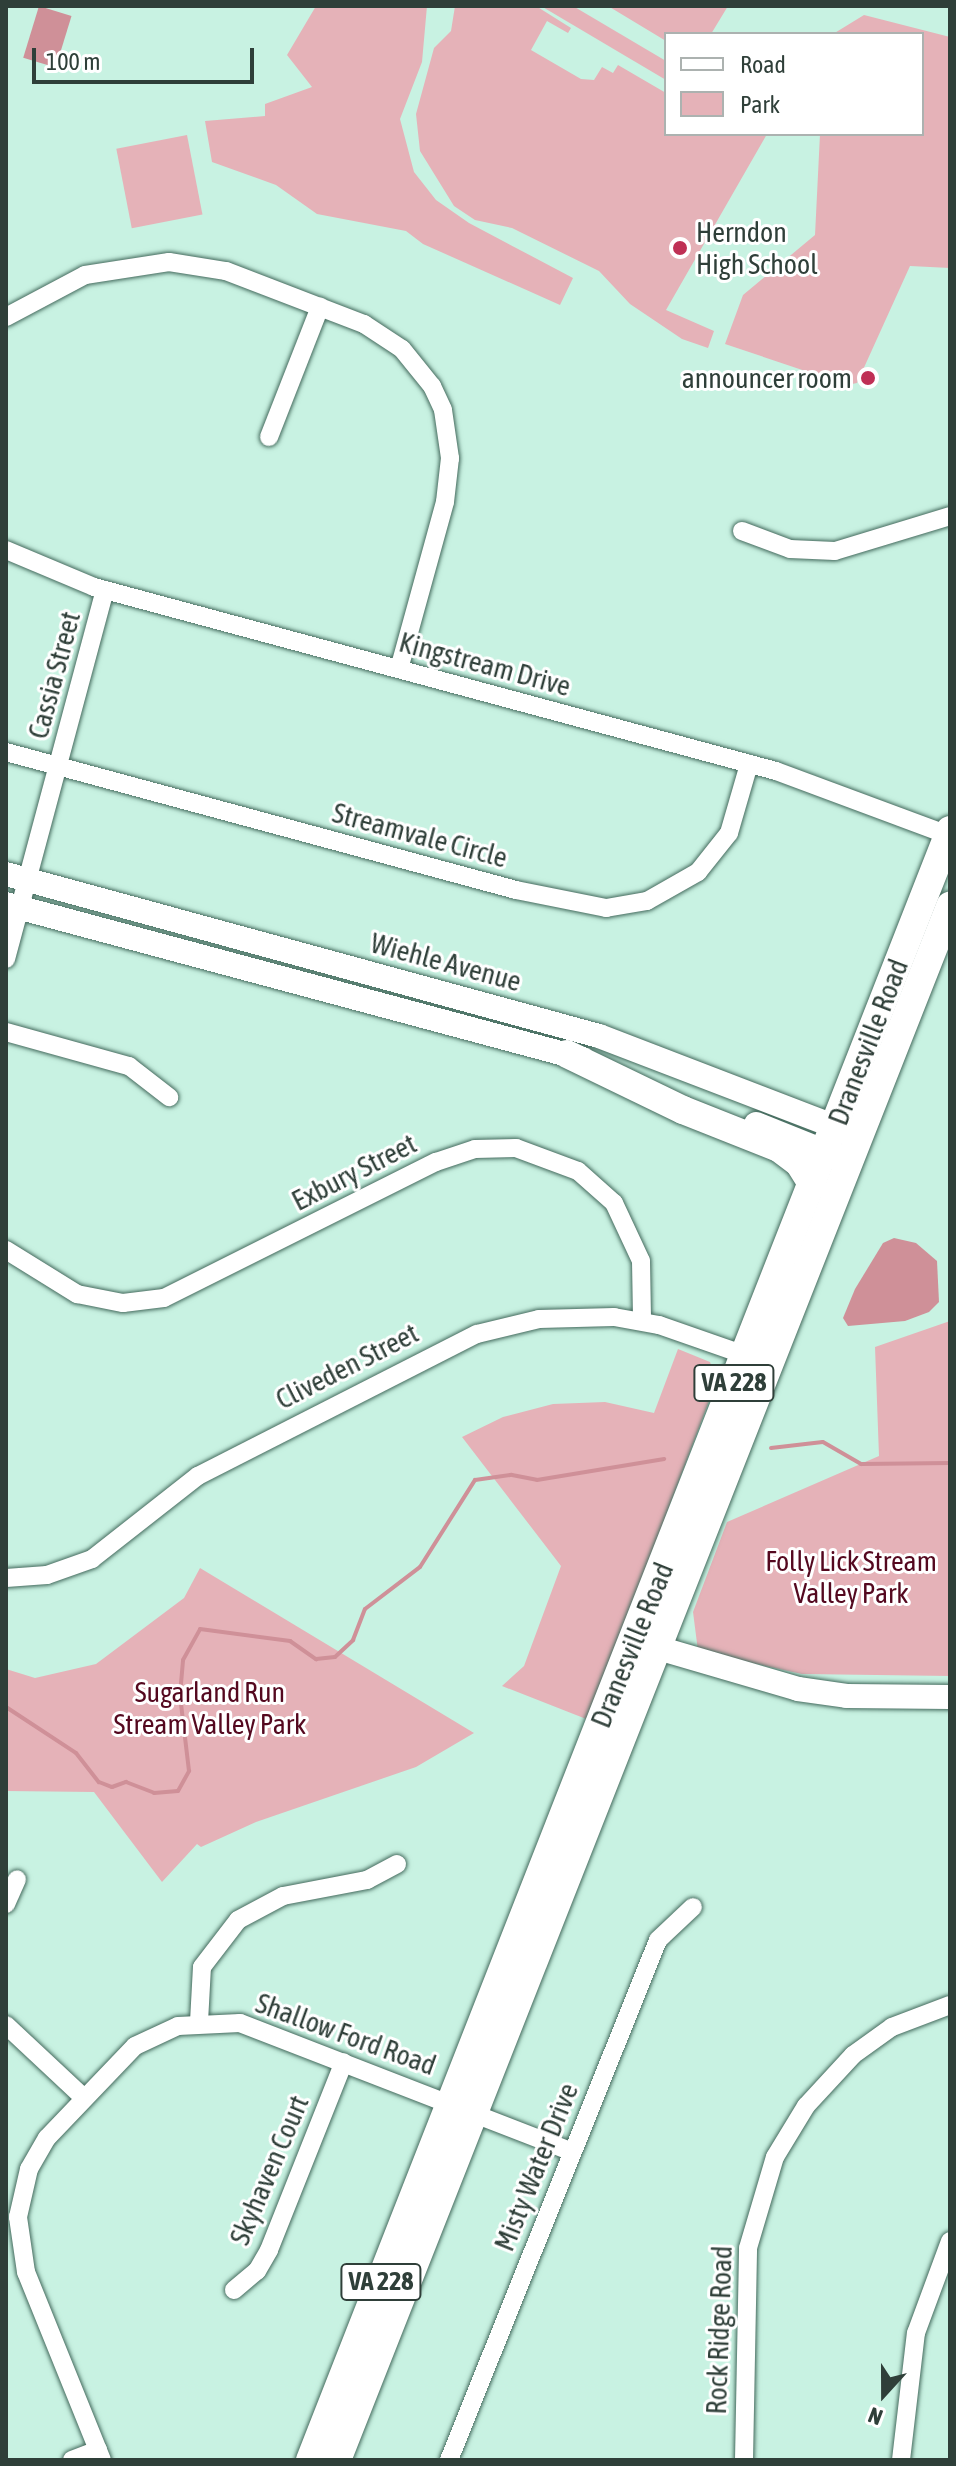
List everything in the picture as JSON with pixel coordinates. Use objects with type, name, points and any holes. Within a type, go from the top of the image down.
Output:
[{"type":"main road","name":"Dranesville Road","points":[[647,1645],[745,1355],[813,1185],[844,1144],[949,832]]},
{"type":"main road","name":"Wiehle Avenue","points":[[17,877],[599,1036],[844,1144]]},
{"type":"main road","name":"Wiehle Avenue","points":[[14,906],[567,1054],[844,1144]]},
{"type":"main road","name":"Dranesville Road","points":[[337,2460],[465,2109],[844,1144],[950,906]]},
{"type":"main road","points":[[567,1054],[683,1110],[779,1148],[799,1163],[813,1185]]},
{"type":"main road","points":[[647,1645],[798,1689],[847,1696],[950,1697]]},
{"type":"main road","name":"Dranesville Road","points":[[310,2460],[465,2109]]},
{"type":"street","points":[[6,317],[85,275],[143,262],[226,271],[364,324],[402,349],[432,386],[449,433],[445,502],[399,669]]},
{"type":"street","points":[[269,437],[320,307]]},
{"type":"street","points":[[742,531],[790,549],[835,551],[950,516]]},
{"type":"street","name":"Kingstream Drive","points":[[6,550],[64,578],[749,764],[830,788],[949,832]]},
{"type":"street","name":"Cassia Street","points":[[6,959],[17,877],[58,766],[105,590]]},
{"type":"street","name":"Streamvale Circle","points":[[6,752],[581,907],[606,908],[655,898],[698,872],[729,833],[749,764]]},
{"type":"street","points":[[6,1032],[129,1066],[169,1097]]},
{"type":"street","name":"Exbury Street","points":[[6,1250],[77,1294],[123,1303],[164,1298],[443,1158],[475,1149],[516,1148],[578,1171],[614,1203],[641,1261],[642,1321]]},
{"type":"street","name":"Cliveden Street","points":[[6,1578],[47,1575],[92,1559],[198,1476],[477,1334],[572,1316],[642,1321],[745,1355]]},
{"type":"street","points":[[199,2022],[202,1967],[238,1920],[283,1896],[367,1880],[397,1864]]},
{"type":"street","points":[[6,1904],[17,1879]]},
{"type":"street","name":"Misty Water Drive","points":[[449,2460],[658,1940],[693,1907]]},
{"type":"street","name":"Rock Ridge Road","points":[[744,2460],[748,2248],[775,2157],[806,2106],[853,2055],[892,2027],[950,2005]]},
{"type":"street","name":"Shallow Ford Road","points":[[100,2455],[26,2272],[19,2233],[29,2169],[47,2138],[135,2046],[199,2022],[265,2030],[572,2152]]},
{"type":"street","points":[[6,2025],[83,2097]]},
{"type":"street","name":"Skyhaven Court","points":[[234,2290],[257,2271],[269,2250],[344,2062]]},
{"type":"street","points":[[901,2460],[916,2333],[950,2241]]},
{"type":"street","points":[[72,2460],[100,2455]]},
{"type":"green space","points":[[316,6],[427,6],[422,62],[400,119],[414,172],[436,200],[469,223],[573,278],[560,305],[423,244],[406,231],[317,214],[276,185],[212,162],[205,121],[265,116],[265,104],[312,87],[287,55]]},
{"type":"green space","points":[[455,6],[536,6],[571,28],[568,33],[547,21],[531,50],[581,79],[594,80],[602,67],[613,73],[618,65],[664,92],[664,136],[766,136],[666,310],[714,331],[708,348],[682,339],[630,304],[599,271],[512,228],[475,220],[454,206],[420,151],[416,114],[434,48],[451,31]]},
{"type":"green space","points":[[541,6],[573,6],[664,60],[664,79]]},
{"type":"green space","points":[[608,6],[728,6],[712,32],[664,32],[664,40]]},
{"type":"green space","points":[[864,15],[950,37],[950,268],[910,266],[857,383],[847,385],[725,344],[743,295],[815,235],[820,136],[924,136],[924,32],[836,32]]},
{"type":"green space","points":[[187,135],[202,215],[132,228],[116,149]]},
{"type":"green space","name":"Folly Lick Stream Valley Park","points":[[950,1321],[950,1676],[802,1674],[698,1651],[693,1612],[727,1522],[879,1456],[875,1347]]},
{"type":"green space","points":[[678,1349],[710,1362],[717,1380],[666,1515],[604,1726],[502,1686],[524,1666],[561,1566],[462,1437],[503,1417],[553,1404],[605,1402],[654,1413]]},
{"type":"green space","name":"Sugarland Run Stream Valley Park","points":[[200,1568],[474,1733],[416,1767],[256,1822],[201,1847],[197,1844],[162,1882],[94,1792],[6,1791],[6,1669],[35,1678],[96,1664],[184,1598]]},
{"type":"shaded area","points":[[39,6],[72,16],[56,68],[23,58]]},
{"type":"shaded area","points":[[894,1238],[916,1243],[937,1261],[939,1302],[929,1312],[905,1321],[848,1326],[843,1318],[855,1289],[883,1243]]},
{"type":"waterway","points":[[771,1448],[823,1442],[861,1464],[950,1463]]},
{"type":"waterway","points":[[6,1707],[76,1753],[99,1782],[112,1787],[126,1782],[154,1793],[178,1791],[189,1771],[180,1695],[183,1660],[200,1629],[290,1641],[316,1659],[335,1657],[353,1640],[365,1609],[420,1567],[475,1480],[512,1475],[537,1480],[664,1459]]},
{"type":"place","name":"Herndon High School","points":[[680,248]]},
{"type":"place","name":"announcer room","points":[[868,378]]}]
